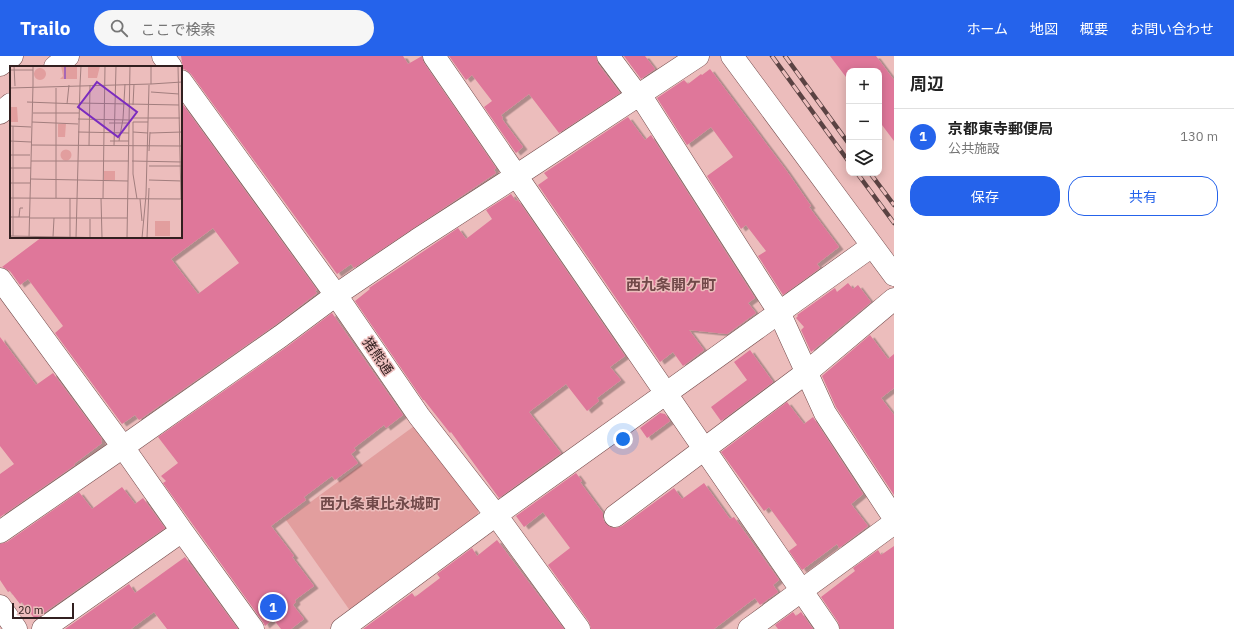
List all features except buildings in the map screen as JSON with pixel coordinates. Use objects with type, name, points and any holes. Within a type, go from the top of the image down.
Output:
[{"type":"main road","points":[[0,65],[12,56]]},
{"type":"main road","points":[[56,66],[68,56]]},
{"type":"main road","points":[[162,56],[169,66]]},
{"type":"main road","points":[[434,56],[828,629]]},
{"type":"main road","points":[[608,56],[638,96],[646,104],[779,312],[825,413],[894,518]]},
{"type":"main road","points":[[0,532],[281,336],[336,295],[417,240],[698,56]]},
{"type":"main road","points":[[732,56],[894,275]]},
{"type":"main road","name":"猪熊通","points":[[182,82],[336,295],[419,416],[496,515],[579,629]]},
{"type":"main road","points":[[0,113],[10,105]]},
{"type":"main road","points":[[342,629],[496,515],[872,246]]},
{"type":"main road","points":[[0,279],[123,447],[182,532],[253,629]]},
{"type":"main road","points":[[615,516],[807,372],[894,300]]},
{"type":"main road","points":[[749,629],[894,523]]},
{"type":"main road","points":[[43,629],[182,532]]},
{"type":"main road","points":[[0,606],[16,629]]},
{"type":"shaded area","points":[[417,424],[479,508],[476,522],[351,612],[286,520]]},
{"type":"railway","points":[[772,56],[846,158]]},
{"type":"railway","points":[[785,56],[846,140]]},
{"type":"railway","points":[[859,176],[894,223]]},
{"type":"railway","points":[[872,176],[894,205]]},
{"type":"place","name":"京都東寺郵便局","points":[[273,607]]},
{"type":"district","name":"西九条開ケ町","points":[[671,284]]},
{"type":"district","name":"西九条東比永城町","points":[[380,503]]}]
